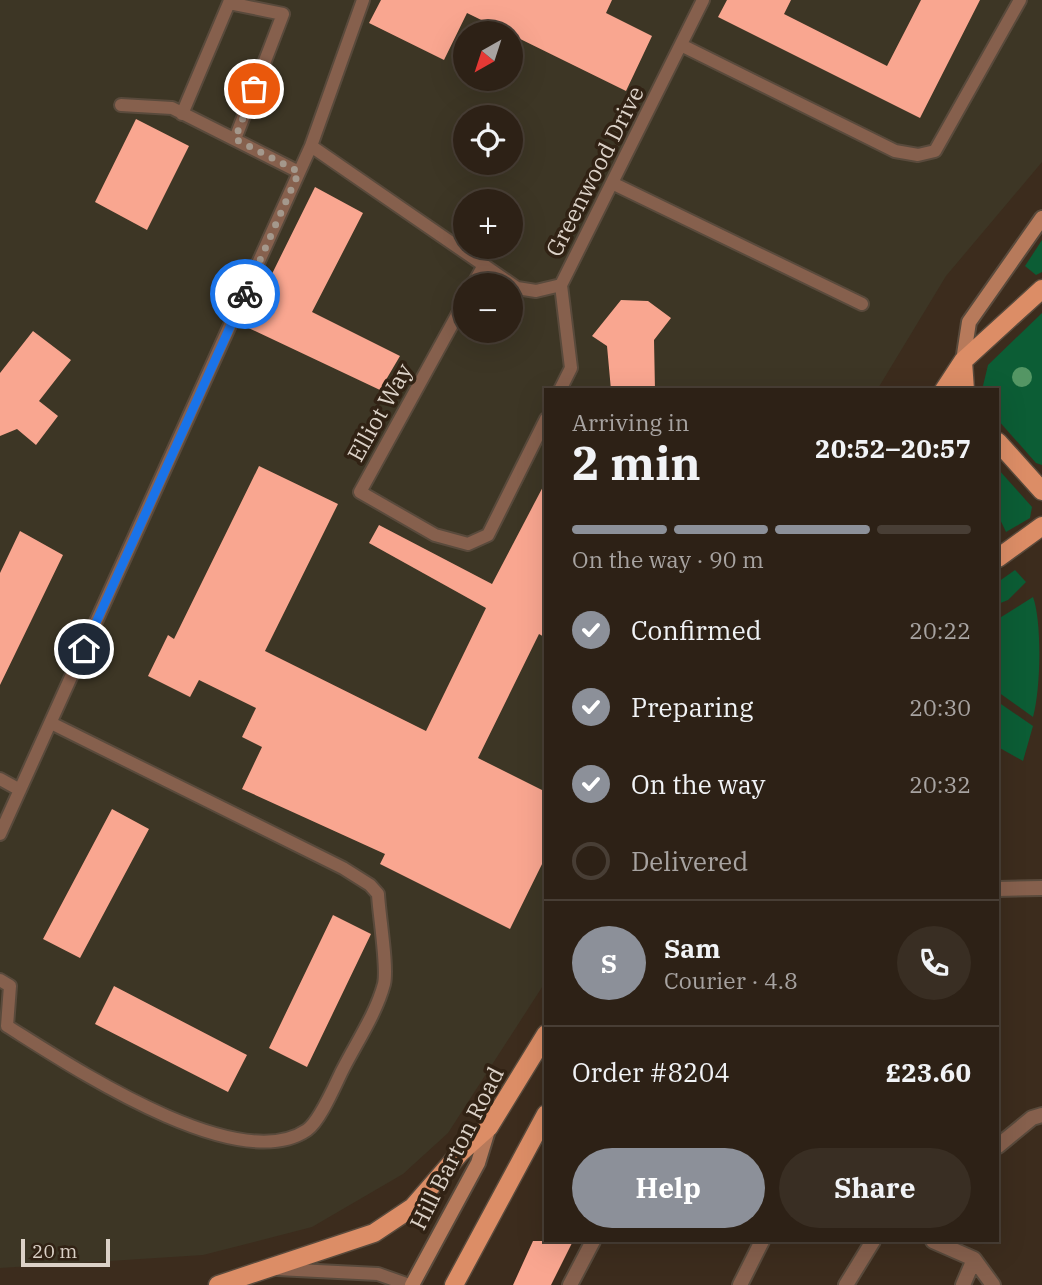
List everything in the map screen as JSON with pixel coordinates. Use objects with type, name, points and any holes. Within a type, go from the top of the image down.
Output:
[{"type":"main road","points":[[964,388],[963,361],[969,322],[1042,218]]},
{"type":"main road","points":[[945,388],[963,361],[1042,289]]},
{"type":"main road","points":[[999,443],[1042,491]]},
{"type":"main road","points":[[999,557],[1042,526]]},
{"type":"main road","name":"Hill Barton Road","points":[[410,1285],[478,1163],[489,1127],[544,1037]]},
{"type":"main road","points":[[454,1285],[544,1118]]},
{"type":"main road","points":[[223,1285],[374,1233],[413,1207],[460,1153],[489,1127]]},
{"type":"street","points":[[999,889],[1042,888]]},
{"type":"street","points":[[999,1145],[1032,1118],[1042,1115]]},
{"type":"street","points":[[570,1285],[592,1242]]},
{"type":"street","points":[[740,1285],[762,1242]]},
{"type":"street","points":[[846,1285],[872,1242]]},
{"type":"street","points":[[935,1242],[974,1259],[993,1285]]},
{"type":"street","points":[[963,1285],[974,1259]]},
{"type":"lane","points":[[0,834],[311,146],[363,0]]},
{"type":"lane","name":"Greenwood Drive","points":[[311,146],[517,288],[536,291],[561,285],[703,0]]},
{"type":"lane","points":[[681,45],[895,151],[918,155],[935,151],[1020,0]]},
{"type":"lane","points":[[182,114],[229,3],[284,14],[235,139]]},
{"type":"lane","points":[[121,105],[172,108],[299,172]]},
{"type":"lane","points":[[612,183],[862,304]]},
{"type":"lane","points":[[480,273],[484,265]]},
{"type":"lane","points":[[561,285],[571,368],[561,388]]},
{"type":"lane","name":"Elliot Way","points":[[453,323],[360,492],[435,534],[468,544],[488,535],[544,423]]},
{"type":"lane","points":[[0,980],[10,986],[6,1026],[89,1077],[163,1114],[218,1136],[254,1141],[289,1138],[309,1129],[335,1085],[385,982],[377,894],[370,885],[343,868],[51,723]]},
{"type":"lane","points":[[0,779],[20,790]]},
{"type":"lane","points":[[270,1269],[370,1273],[410,1285]]},
{"type":"shaded area","points":[[0,0],[1042,0],[1042,162],[946,276],[878,388],[544,388],[544,984],[448,1133],[403,1174],[312,1227],[203,1255],[0,1268]]},
{"type":"green space","points":[[1042,240],[1042,272],[1036,275],[1025,266]]},
{"type":"green space","points":[[1042,313],[1042,465],[1036,463],[999,421],[999,388],[982,388],[988,365]]},
{"type":"green space","points":[[999,470],[1032,507],[1030,518],[1006,532],[999,517]]},
{"type":"green space","points":[[1015,570],[1026,582],[1008,600],[999,604],[999,581]]},
{"type":"green space","points":[[1033,597],[1038,622],[1039,655],[1038,689],[1033,717],[999,693],[999,618]]},
{"type":"green space","points":[[999,703],[1033,726],[1023,761],[999,748]]},
{"type":"building","points":[[381,0],[612,0],[606,13],[652,36],[626,91],[523,40],[523,21],[483,21],[467,13],[463,21],[453,21],[453,42],[444,60],[369,23]]},
{"type":"building","points":[[727,0],[791,0],[784,14],[887,66],[921,0],[980,0],[920,118],[718,17]]},
{"type":"building","points":[[136,119],[189,146],[147,230],[95,202]]},
{"type":"building","points":[[315,187],[363,213],[312,312],[400,356],[380,390],[240,324],[258,286],[265,288]]},
{"type":"building","points":[[621,300],[648,301],[671,318],[654,340],[655,388],[611,388],[607,346],[592,336]]},
{"type":"building","points":[[33,331],[71,360],[39,401],[58,416],[36,445],[17,429],[0,436],[0,373]]},
{"type":"building","points":[[259,466],[338,504],[265,651],[426,731],[486,608],[369,543],[379,525],[492,584],[544,485],[544,637],[539,634],[478,758],[544,791],[544,860],[510,929],[380,864],[385,854],[242,789],[262,747],[242,737],[256,708],[199,680],[190,697],[148,676],[168,635],[174,639]]},
{"type":"building","points":[[20,531],[63,555],[0,685],[0,573]]},
{"type":"building","points":[[112,809],[149,829],[80,958],[43,939]]},
{"type":"building","points":[[333,915],[371,934],[307,1067],[269,1048]]},
{"type":"building","points":[[114,986],[247,1055],[228,1092],[95,1024]]},
{"type":"building","points":[[533,1241],[572,1242],[551,1285],[513,1285]]},
{"type":"way so far","points":[[245,294],[299,172],[235,139],[254,89]]},
{"type":"route","points":[[84,649],[245,294]]}]
